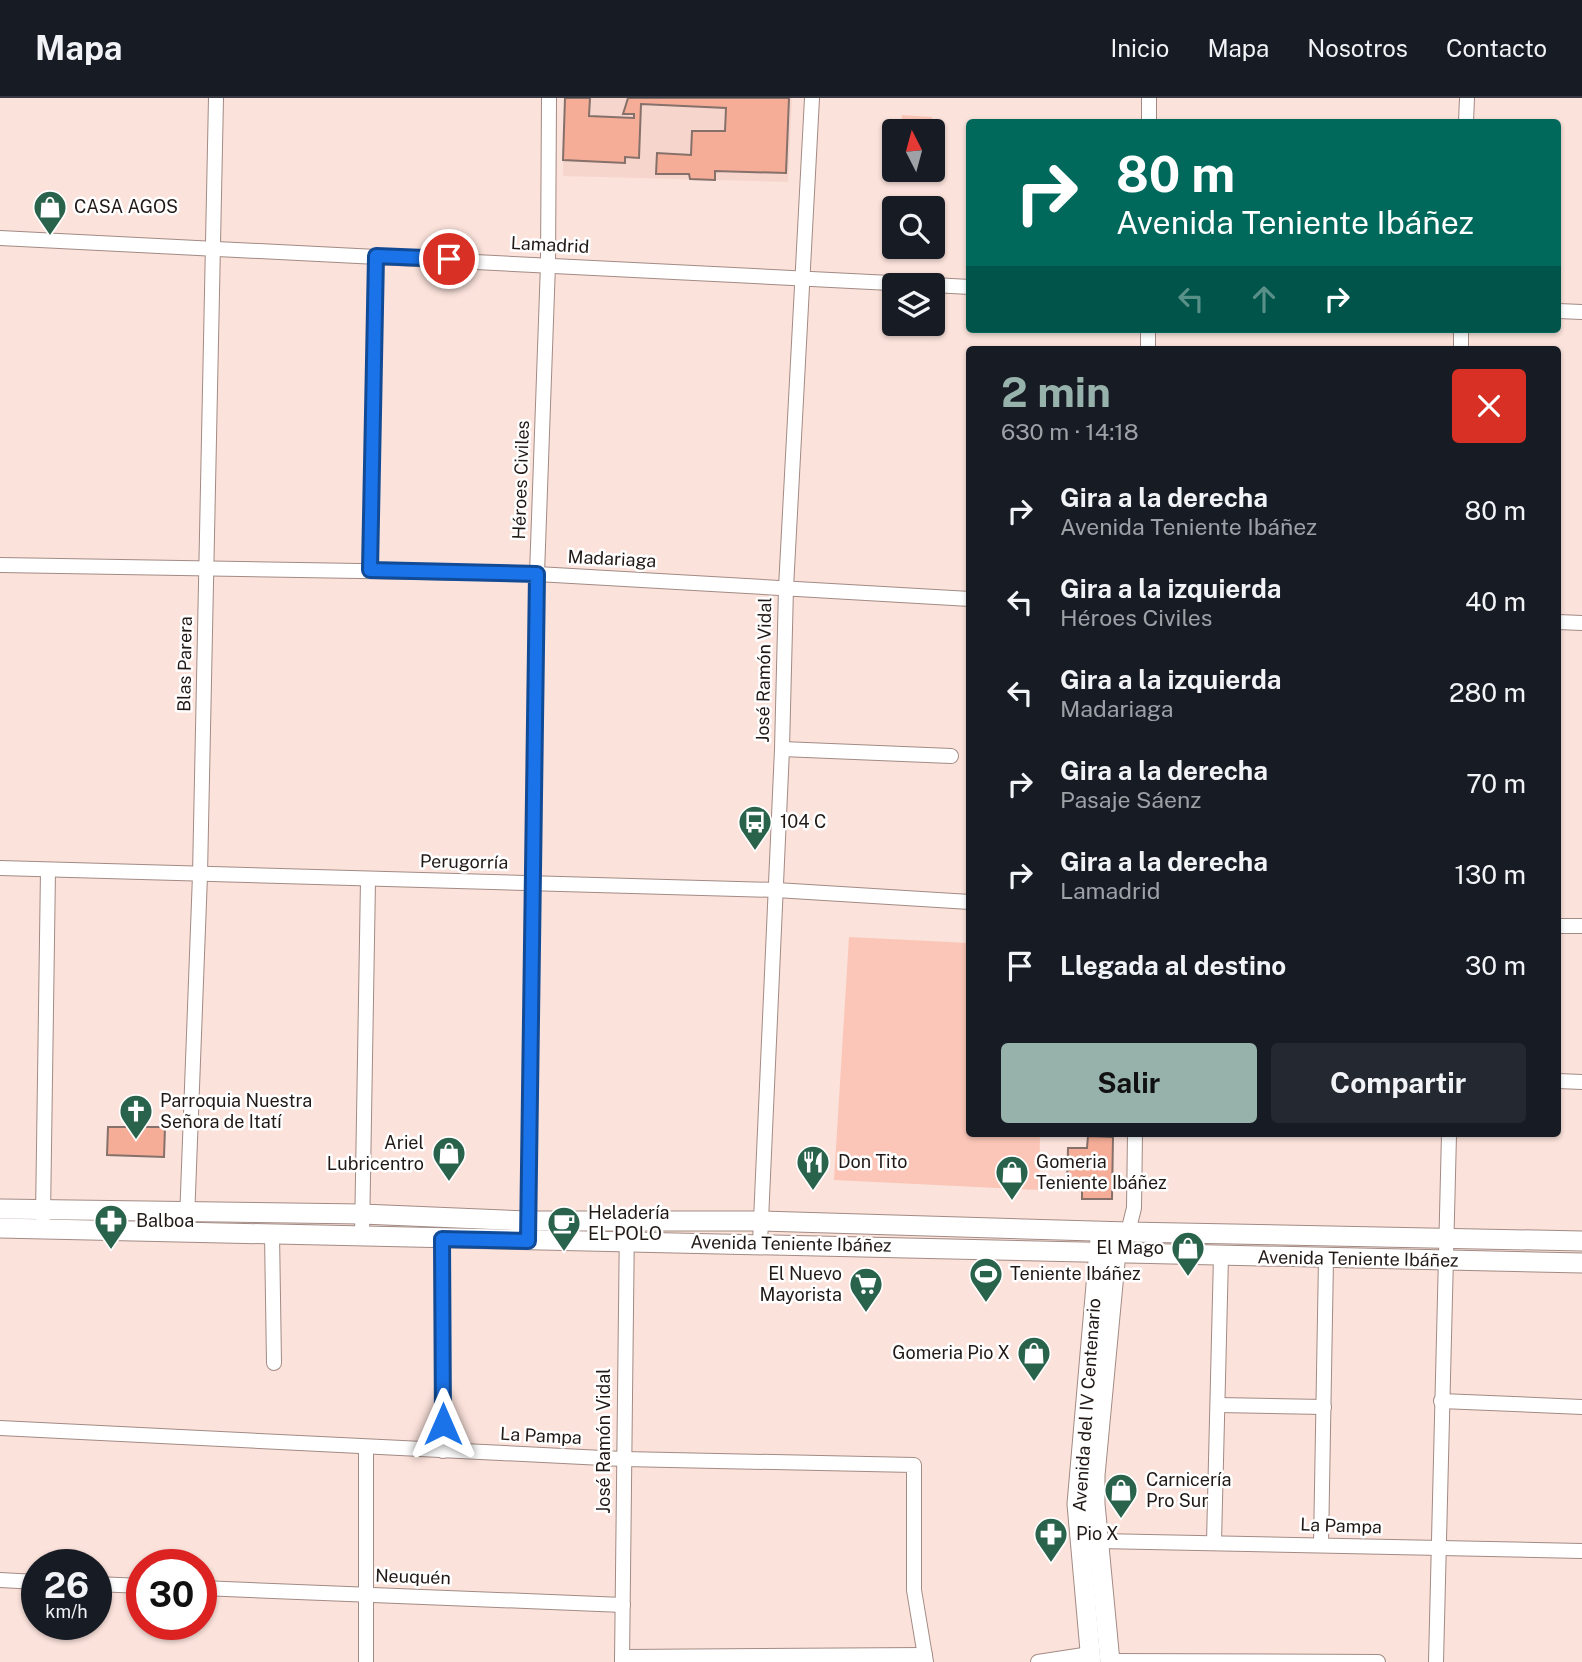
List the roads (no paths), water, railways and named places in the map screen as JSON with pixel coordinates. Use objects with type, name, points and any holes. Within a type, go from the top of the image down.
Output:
[{"type":"main road","name":"Avenida Teniente Ibáñez","points":[[0,1209],[43,1209],[187,1221],[272,1234],[442,1239],[627,1221],[1582,1241]]},
{"type":"main road","name":"Avenida Teniente Ibáñez","points":[[0,1228],[42,1229],[362,1214],[626,1242],[1582,1263]]},
{"type":"main road","name":"Avenida del IV Centenario","points":[[1100,1660],[1099,1541],[1095,1475],[1108,1251],[1101,1231]]},
{"type":"main road","name":"Avenida del IV Centenario","points":[[1100,1660],[1077,1504],[1108,1251],[1128,1232]]},
{"type":"street","name":"Blas Parera","points":[[187,1221],[201,875],[216,98]]},
{"type":"street","name":"Héroes Civiles","points":[[528,1231],[535,883],[537,574],[548,264],[549,98]]},
{"type":"street","name":"José Ramón Vidal","points":[[760,1243],[782,749],[786,588],[812,98]]},
{"type":"street","points":[[1149,98],[1149,119]]},
{"type":"street","points":[[1466,119],[1467,98]]},
{"type":"street","name":"Lamadrid","points":[[0,238],[882,283]]},
{"type":"street","points":[[370,570],[376,256]]},
{"type":"street","name":"Lamadrid","points":[[945,286],[966,287]]},
{"type":"street","points":[[1561,311],[1582,312]]},
{"type":"street","name":"Madariaga","points":[[0,565],[537,574],[966,599]]},
{"type":"street","points":[[1561,622],[1582,623]]},
{"type":"street","points":[[782,749],[951,756]]},
{"type":"street","name":"Perugorría","points":[[0,868],[776,890],[966,902]]},
{"type":"street","points":[[42,1229],[48,870]]},
{"type":"street","points":[[362,1236],[368,880]]},
{"type":"street","points":[[1561,926],[1582,926]]},
{"type":"street","points":[[1561,1081],[1582,1082]]},
{"type":"street","points":[[1128,1232],[1134,1208],[1135,1137]]},
{"type":"street","points":[[1436,1662],[1449,1137]]},
{"type":"street","name":"José Ramón Vidal","points":[[622,1659],[627,1221]]},
{"type":"street","points":[[272,1234],[274,1363]]},
{"type":"street","points":[[442,1239],[443,1451]]},
{"type":"street","points":[[1214,1542],[1221,1256]]},
{"type":"street","points":[[1321,1545],[1326,1259]]},
{"type":"street","points":[[1441,1401],[1582,1407]]},
{"type":"street","points":[[1218,1405],[1324,1407]]},
{"type":"street","name":"La Pampa","points":[[0,1428],[623,1459],[914,1465],[914,1590],[926,1659]]},
{"type":"street","points":[[366,1447],[366,1662]]},
{"type":"street","name":"La Pampa","points":[[1099,1541],[1582,1550]]},
{"type":"street","points":[[0,1580],[21,1581]]},
{"type":"street","name":"Neuquén","points":[[217,1589],[623,1605]]},
{"type":"street","points":[[622,1659],[926,1659]]},
{"type":"street","points":[[1038,1662],[1378,1662]]},
{"type":"place","name":"CASA AGOS","points":[[50,237]]},
{"type":"place","name":"104 C","points":[[755,852]]},
{"type":"place","name":"Parroquia Nuestra Señora de Itatí","points":[[136,1141]]},
{"type":"place","name":"Ariel Lubricentro","points":[[449,1183]]},
{"type":"place","name":"Don Tito","points":[[813,1192]]},
{"type":"place","name":"Gomeria Teniente Ibáñez","points":[[1012,1202]]},
{"type":"place","name":"Balboa","points":[[111,1251]]},
{"type":"place","name":"Heladería EL POLO","points":[[564,1253]]},
{"type":"place","name":"El Mago","points":[[1188,1278]]},
{"type":"place","name":"Teniente Ibáñez","points":[[986,1304]]},
{"type":"place","name":"El Nuevo Mayorista","points":[[866,1314]]},
{"type":"place","name":"Gomeria Pio X","points":[[1034,1383]]},
{"type":"place","name":"Carnicería Pro Sur","points":[[1121,1520]]},
{"type":"place","name":"Pio X","points":[[1051,1564]]}]
